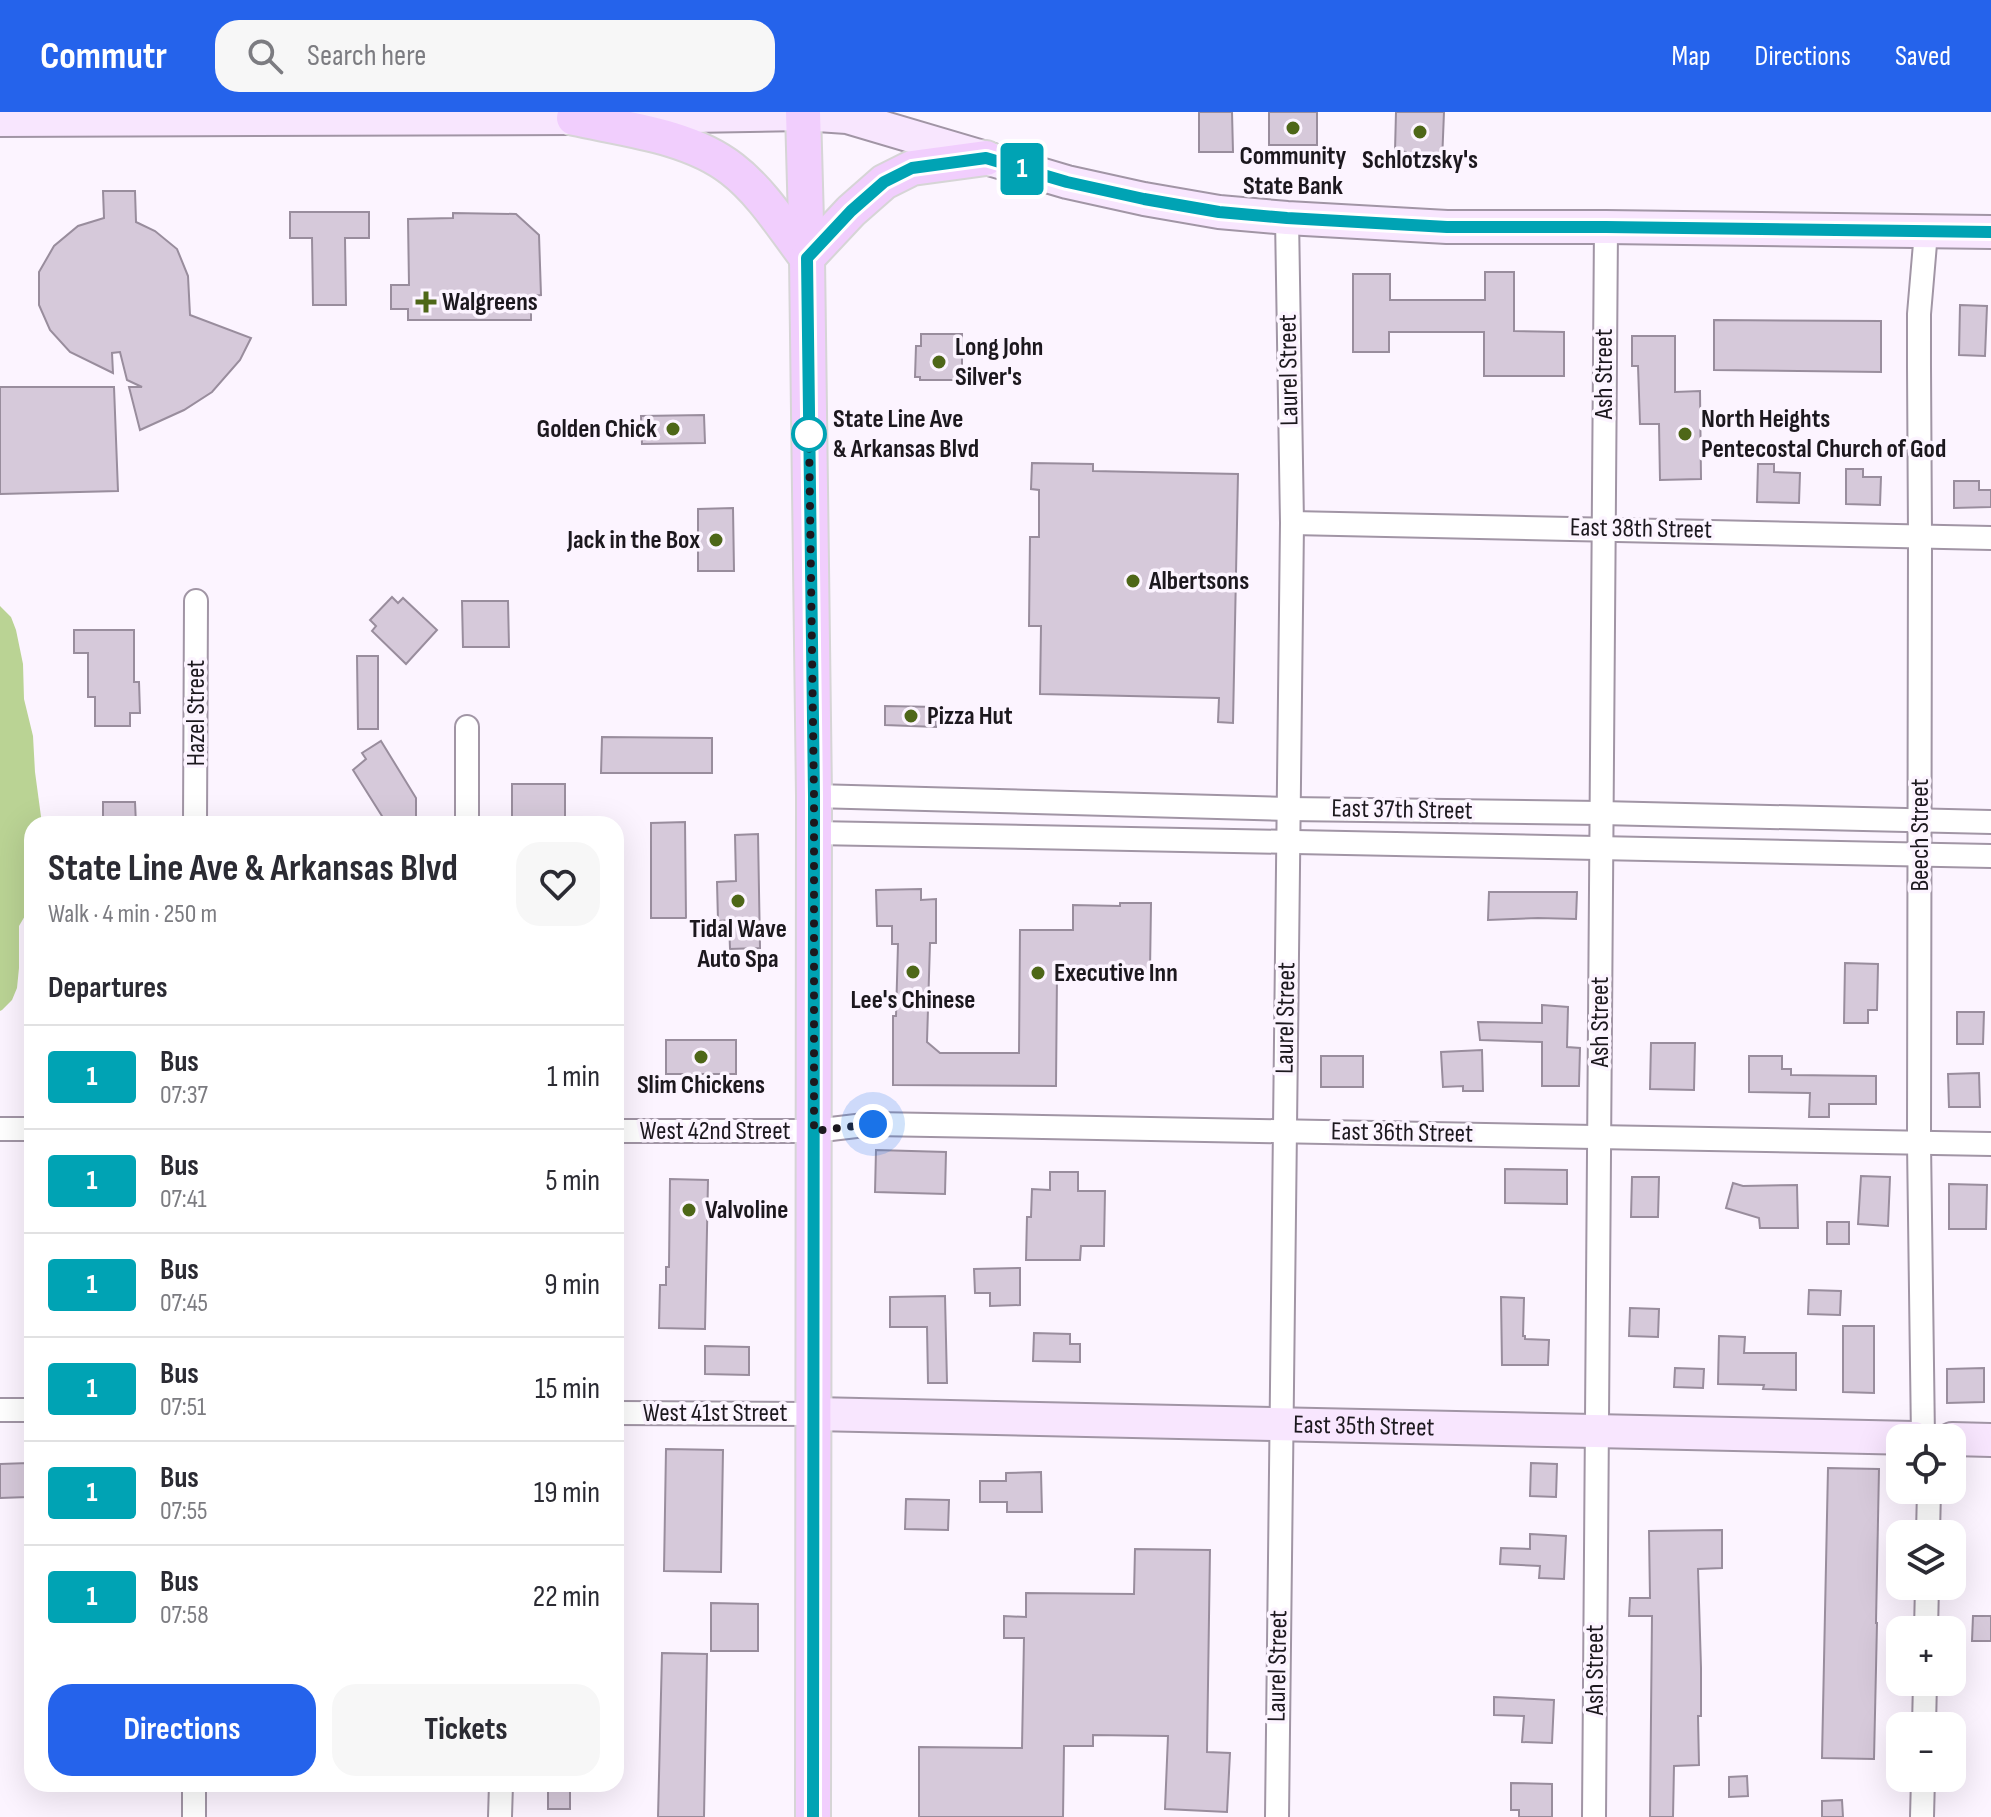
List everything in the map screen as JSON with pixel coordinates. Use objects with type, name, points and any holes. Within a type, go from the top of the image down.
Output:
[{"type":"main road","points":[[803,113],[814,796],[813,1817]]},
{"type":"main road","points":[[0,120],[803,113],[847,117],[1067,182],[1219,212],[1447,227],[1991,232]]},
{"type":"main road","points":[[585,115],[695,148],[731,168],[758,195],[807,258]]},
{"type":"main road","points":[[807,258],[851,211],[884,182],[912,168],[986,158]]},
{"type":"main road","name":"East 35th Street","points":[[814,1414],[1886,1437]]},
{"type":"main road","points":[[1966,1439],[1991,1440]]},
{"type":"street","name":"Laurel Street","points":[[1277,1817],[1292,523],[1287,218]]},
{"type":"street","name":"Ash Street","points":[[1594,1817],[1606,227]]},
{"type":"street","name":"Beech Street","points":[[1923,1424],[1919,1143],[1919,314],[1926,232]]},
{"type":"street","name":"East 38th Street","points":[[1292,523],[1991,538]]},
{"type":"street","name":"Hazel Street","points":[[195,816],[196,601]]},
{"type":"street","points":[[467,727],[467,816]]},
{"type":"street","name":"East 37th Street","points":[[814,796],[1288,809],[1991,822]]},
{"type":"street","name":"East 37th Street","points":[[814,833],[1991,856]]},
{"type":"street","name":"East 36th Street","points":[[814,1131],[873,1124],[1991,1144]]},
{"type":"street","points":[[0,1129],[24,1129]]},
{"type":"street","name":"West 42nd Street","points":[[624,1131],[814,1131]]},
{"type":"street","points":[[0,1410],[24,1410]]},
{"type":"street","name":"West 41st Street","points":[[624,1413],[814,1414]]},
{"type":"street","points":[[194,1792],[194,1817]]},
{"type":"street","points":[[500,1817],[501,1792]]},
{"type":"street","points":[[1922,1817],[1923,1792]]},
{"type":"green space","points":[[0,606],[11,617],[23,664],[24,699],[33,736],[41,816],[24,816],[24,918],[19,926],[17,988],[12,1000],[0,1011]]},
{"type":"building","points":[[1199,112],[1232,112],[1233,152],[1199,152]]},
{"type":"building","name":"Community State Bank","points":[[1269,112],[1317,112],[1317,145],[1269,145]]},
{"type":"building","name":"Schlotzsky's","points":[[1396,112],[1444,112],[1442,162],[1405,161],[1406,152],[1395,151]]},
{"type":"building","points":[[103,191],[135,191],[136,222],[155,231],[177,249],[188,276],[190,315],[251,338],[240,360],[212,392],[184,410],[140,430],[129,387],[142,387],[127,380],[120,352],[112,353],[113,373],[70,352],[50,330],[39,305],[39,272],[54,246],[78,226],[104,218]]},
{"type":"building","points":[[290,212],[369,212],[369,238],[345,238],[346,305],[313,305],[312,238],[290,238]]},
{"type":"building","name":"Walgreens","points":[[453,213],[516,214],[539,235],[541,295],[531,296],[531,320],[408,320],[408,309],[391,309],[391,285],[409,285],[408,219],[453,218]]},
{"type":"building","points":[[1485,272],[1514,272],[1514,331],[1564,332],[1564,376],[1484,376],[1484,332],[1389,332],[1389,352],[1353,352],[1353,274],[1390,274],[1390,300],[1485,300]]},
{"type":"building","points":[[1960,305],[1987,306],[1985,356],[1959,355]]},
{"type":"building","points":[[1714,320],[1881,321],[1881,372],[1714,370]]},
{"type":"building","name":"Long John Silver's","points":[[921,334],[962,334],[962,380],[920,380],[920,377],[915,377],[916,346],[921,346]]},
{"type":"building","points":[[1632,336],[1675,336],[1675,392],[1700,391],[1701,479],[1660,480],[1659,424],[1640,424],[1638,366],[1632,366]]},
{"type":"building","points":[[0,387],[114,387],[118,491],[0,494]]},
{"type":"building","name":"Golden Chick","points":[[704,415],[705,443],[642,444],[641,416]]},
{"type":"building","name":"Albertsons","points":[[1032,463],[1093,464],[1093,471],[1238,474],[1233,723],[1218,722],[1219,698],[1040,694],[1041,626],[1029,626],[1030,537],[1039,537],[1039,490],[1031,489]]},
{"type":"building","points":[[1758,464],[1774,464],[1774,472],[1800,473],[1799,503],[1757,502]]},
{"type":"building","points":[[1846,469],[1863,469],[1863,477],[1881,477],[1880,505],[1846,504]]},
{"type":"building","points":[[1954,481],[1979,481],[1979,490],[1991,490],[1991,507],[1954,508]]},
{"type":"building","name":"Jack in the Box","points":[[733,508],[734,571],[698,571],[698,509]]},
{"type":"building","points":[[392,597],[398,603],[403,598],[437,630],[406,664],[372,631],[376,626],[370,620]]},
{"type":"building","points":[[462,601],[508,601],[509,647],[463,647]]},
{"type":"building","points":[[74,630],[134,630],[134,682],[139,682],[140,713],[130,713],[130,726],[95,726],[95,697],[88,697],[88,653],[74,653]]},
{"type":"building","points":[[357,656],[378,656],[378,729],[358,729]]},
{"type":"building","name":"Pizza Hut","points":[[885,706],[937,707],[936,727],[885,725]]},
{"type":"building","points":[[602,737],[712,738],[712,773],[601,773]]},
{"type":"building","points":[[381,741],[416,798],[416,816],[382,816],[353,770],[366,759],[362,753]]},
{"type":"building","points":[[512,784],[565,784],[565,816],[512,816]]},
{"type":"building","points":[[103,802],[135,802],[136,816],[103,816]]},
{"type":"building","points":[[685,822],[686,918],[651,918],[651,823]]},
{"type":"building","name":"Tidal Wave Auto Spa","points":[[758,834],[760,948],[730,949],[729,920],[718,921],[717,882],[736,881],[735,835]]},
{"type":"building","points":[[921,889],[921,900],[936,899],[936,943],[930,943],[927,1042],[940,1053],[1019,1053],[1020,930],[1073,930],[1073,905],[1151,903],[1150,971],[1057,973],[1056,1086],[893,1085],[893,1016],[896,1016],[898,944],[892,944],[892,926],[877,926],[876,890]]},
{"type":"building","points":[[1489,892],[1577,892],[1576,919],[1488,920]]},
{"type":"building","points":[[1845,963],[1878,964],[1877,1010],[1868,1010],[1868,1023],[1844,1023]]},
{"type":"building","points":[[1542,1005],[1568,1007],[1567,1047],[1580,1048],[1579,1086],[1542,1086],[1542,1042],[1480,1040],[1478,1022],[1542,1023]]},
{"type":"building","points":[[1957,1012],[1984,1012],[1983,1044],[1957,1044]]},
{"type":"building","name":"Slim Chickens","points":[[666,1040],[736,1040],[736,1074],[666,1074]]},
{"type":"building","points":[[1651,1043],[1695,1043],[1694,1090],[1650,1089]]},
{"type":"building","points":[[1482,1050],[1483,1091],[1463,1091],[1463,1086],[1443,1087],[1441,1052]]},
{"type":"building","points":[[1321,1056],[1363,1056],[1363,1087],[1321,1087]]},
{"type":"building","points":[[1749,1056],[1782,1056],[1782,1069],[1791,1069],[1791,1075],[1876,1076],[1876,1104],[1829,1104],[1829,1117],[1809,1117],[1810,1093],[1749,1092]]},
{"type":"building","points":[[1979,1073],[1980,1107],[1949,1107],[1948,1074]]},
{"type":"building","points":[[876,1150],[946,1152],[945,1194],[875,1192]]},
{"type":"building","points":[[1505,1169],[1567,1170],[1567,1204],[1505,1203]]},
{"type":"building","points":[[1050,1172],[1078,1172],[1078,1191],[1105,1191],[1104,1246],[1081,1246],[1080,1260],[1026,1260],[1027,1217],[1031,1217],[1032,1189],[1050,1190]]},
{"type":"building","points":[[1861,1176],[1890,1177],[1888,1226],[1858,1224]]},
{"type":"building","points":[[1632,1177],[1659,1177],[1658,1217],[1631,1217]]},
{"type":"building","points":[[670,1179],[708,1180],[705,1329],[659,1328],[660,1285],[666,1285],[666,1267],[669,1267]]},
{"type":"building","points":[[1733,1183],[1743,1186],[1797,1185],[1798,1228],[1760,1228],[1759,1218],[1726,1208]]},
{"type":"building","points":[[1949,1184],[1987,1185],[1986,1229],[1949,1229]]},
{"type":"building","points":[[1827,1222],[1849,1222],[1849,1244],[1827,1244]]},
{"type":"building","points":[[1020,1268],[1020,1305],[990,1306],[990,1293],[975,1293],[974,1269]]},
{"type":"building","points":[[1809,1290],[1841,1291],[1840,1315],[1808,1314]]},
{"type":"building","points":[[945,1296],[947,1383],[928,1383],[927,1327],[890,1327],[890,1297]]},
{"type":"building","points":[[1501,1297],[1524,1298],[1523,1336],[1525,1339],[1549,1340],[1548,1365],[1502,1365]]},
{"type":"building","points":[[1630,1308],[1659,1309],[1658,1337],[1629,1336]]},
{"type":"building","points":[[1843,1326],[1874,1326],[1874,1393],[1843,1392]]},
{"type":"building","points":[[1034,1333],[1070,1334],[1070,1344],[1080,1344],[1080,1362],[1033,1361]]},
{"type":"building","points":[[1719,1336],[1745,1337],[1744,1353],[1796,1353],[1796,1390],[1763,1389],[1764,1385],[1718,1384]]},
{"type":"building","points":[[705,1346],[749,1347],[749,1375],[705,1374]]},
{"type":"building","points":[[1675,1368],[1704,1369],[1703,1388],[1674,1387]]},
{"type":"building","points":[[1984,1368],[1984,1402],[1947,1403],[1947,1369]]},
{"type":"building","points":[[666,1449],[723,1450],[721,1572],[664,1571]]},
{"type":"building","points":[[24,1463],[24,1497],[0,1498],[0,1464]]},
{"type":"building","points":[[1531,1463],[1557,1464],[1556,1497],[1530,1496]]},
{"type":"building","points":[[1828,1468],[1879,1469],[1874,1759],[1822,1758]]},
{"type":"building","points":[[1041,1472],[1042,1512],[1007,1512],[1007,1502],[980,1502],[980,1481],[1006,1481],[1006,1473]]},
{"type":"building","points":[[906,1499],[949,1500],[948,1530],[905,1529]]},
{"type":"building","points":[[1722,1530],[1722,1568],[1698,1569],[1701,1668],[1699,1765],[1674,1766],[1673,1817],[1650,1817],[1652,1616],[1629,1616],[1630,1598],[1650,1598],[1649,1531]]},
{"type":"building","points":[[1530,1534],[1566,1536],[1564,1579],[1539,1578],[1540,1566],[1500,1564],[1501,1548],[1530,1549]]},
{"type":"building","points":[[1135,1549],[1210,1550],[1207,1752],[1230,1753],[1227,1812],[1165,1809],[1168,1736],[1093,1735],[1093,1746],[1064,1746],[1063,1817],[919,1817],[919,1747],[1022,1748],[1024,1638],[1004,1638],[1004,1616],[1026,1617],[1026,1593],[1134,1594]]},
{"type":"building","points":[[711,1603],[758,1604],[758,1651],[711,1651]]},
{"type":"building","points":[[1973,1616],[1991,1616],[1991,1641],[1972,1641]]},
{"type":"building","points":[[662,1653],[707,1654],[704,1817],[658,1817]]},
{"type":"building","points":[[1494,1697],[1554,1700],[1552,1743],[1522,1742],[1524,1716],[1494,1715]]},
{"type":"building","points":[[1747,1776],[1748,1796],[1729,1797],[1729,1777]]},
{"type":"building","points":[[1511,1783],[1552,1784],[1552,1817],[1519,1817],[1519,1810],[1511,1810]]},
{"type":"building","points":[[548,1792],[570,1792],[570,1809],[548,1809]]},
{"type":"building","points":[[1842,1800],[1843,1817],[1822,1817],[1822,1801]]},
{"type":"bus line","name":"1","points":[[813,1817],[814,796],[807,258],[851,211],[884,182],[912,168],[986,158],[1067,182],[1144,199],[1219,212],[1287,218],[1447,227],[1991,232]]},
{"type":"place","name":"Community State Bank","points":[[1293,128]]},
{"type":"place","name":"Schlotzsky's","points":[[1420,132]]},
{"type":"place","name":"Walgreens","points":[[426,302]]},
{"type":"place","name":"Long John Silver's","points":[[939,362]]},
{"type":"place","name":"Golden Chick","points":[[673,429]]},
{"type":"place","name":"State Line Ave & Arkansas Blvd","points":[[809,434]]},
{"type":"place","name":"North Heights Pentecostal Church of God","points":[[1685,434]]},
{"type":"place","name":"Jack in the Box","points":[[716,540]]},
{"type":"place","name":"Albertsons","points":[[1133,581]]},
{"type":"place","name":"Pizza Hut","points":[[911,716]]},
{"type":"place","name":"Tidal Wave Auto Spa","points":[[738,901]]},
{"type":"place","name":"Lee's Chinese","points":[[913,972]]},
{"type":"place","name":"Executive Inn","points":[[1038,973]]},
{"type":"place","name":"Slim Chickens","points":[[701,1057]]},
{"type":"place","name":"Valvoline","points":[[689,1210]]},
{"type":"route","points":[[809,434],[814,796],[814,1131],[873,1124]]}]
